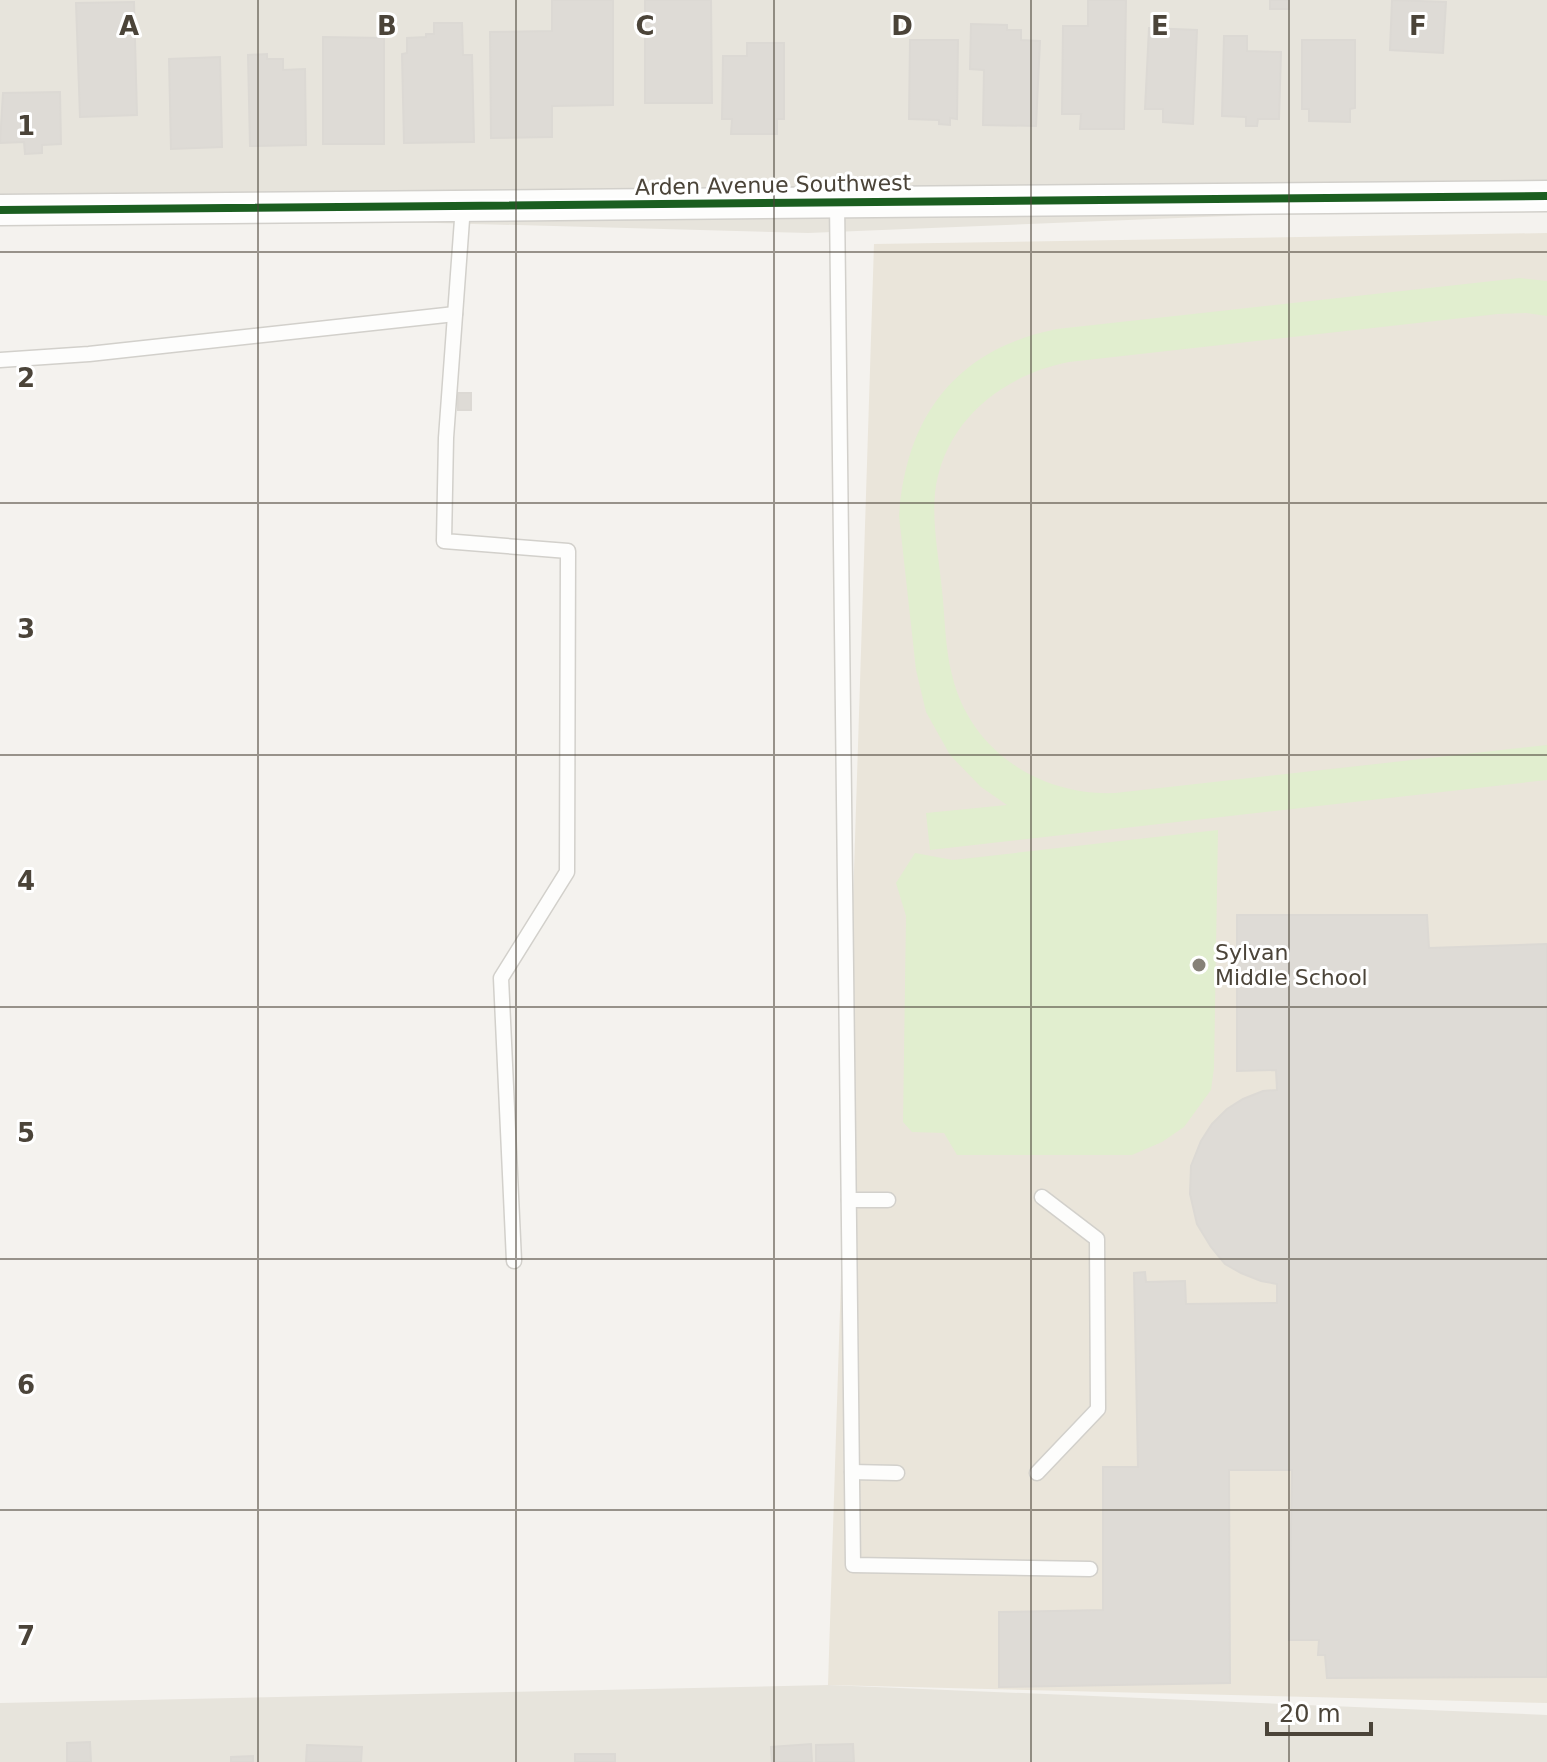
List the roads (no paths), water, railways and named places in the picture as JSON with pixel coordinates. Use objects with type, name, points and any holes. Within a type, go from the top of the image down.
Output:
[{"type":"street","name":"Arden Avenue Southwest","points":[[0,210],[1547,196]]},
{"type":"lane","points":[[837,202],[853,1565],[1090,1569]]},
{"type":"lane","points":[[463,206],[446,438],[444,541],[568,551],[567,872],[501,978],[514,1261]]},
{"type":"lane","points":[[0,360],[89,354],[455,314]]},
{"type":"lane","points":[[1037,1473],[1098,1409],[1097,1239],[1042,1197]]},
{"type":"lane","points":[[849,1200],[888,1200]]},
{"type":"lane","points":[[852,1472],[897,1473]]},
{"type":"place","name":"Sylvan Middle School","points":[[1199,965]]}]
